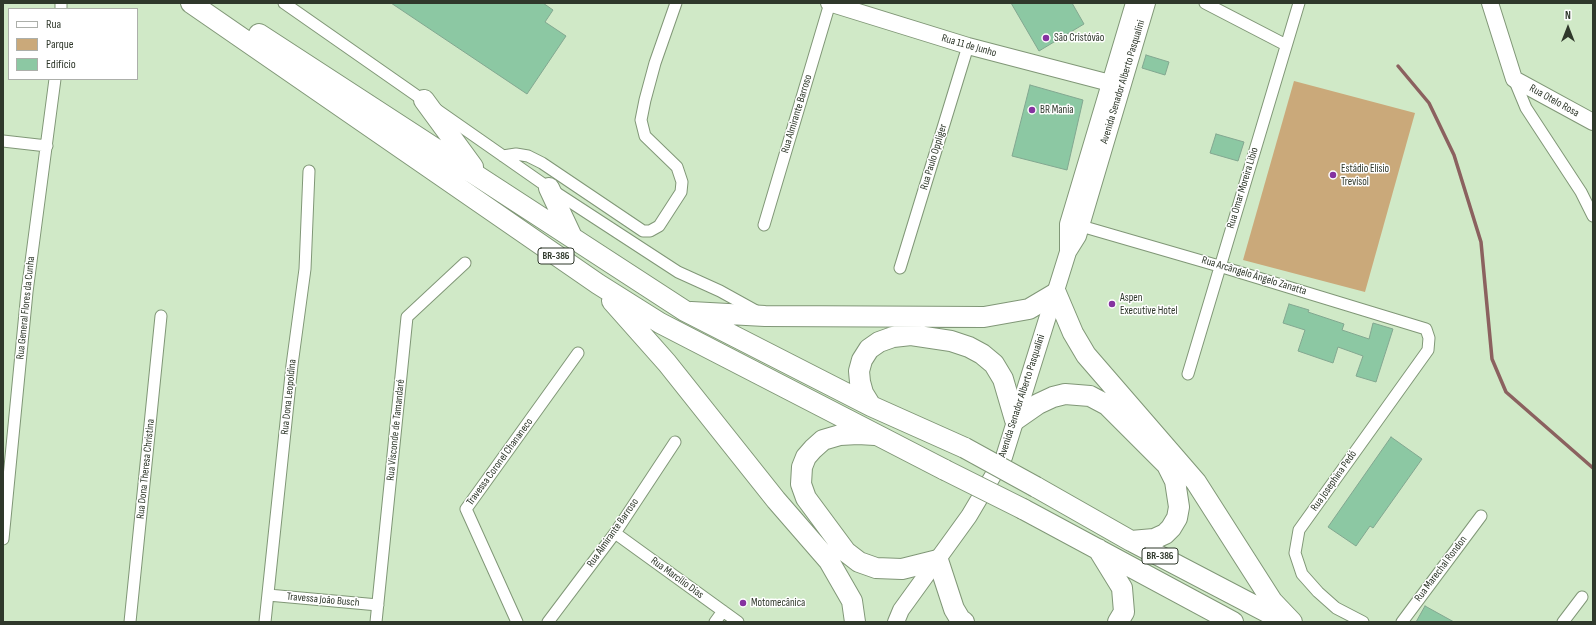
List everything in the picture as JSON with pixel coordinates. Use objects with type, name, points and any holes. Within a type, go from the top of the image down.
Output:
[{"type":"highway","name":"BR-386","points":[[191,3],[598,284],[660,323],[1096,547],[1233,622]]},
{"type":"highway","name":"BR-386","points":[[211,3],[685,311],[871,406],[965,448],[1131,541],[1286,622]]},
{"type":"highway","points":[[424,100],[480,177]]},
{"type":"highway","points":[[549,188],[572,237]]},
{"type":"highway","points":[[598,284],[667,363],[776,500],[829,561],[852,601],[855,622]]},
{"type":"highway","points":[[685,311],[765,316],[984,317],[1029,309],[1056,292],[1073,333],[1086,355],[1196,482],[1272,601],[1292,622]]},
{"type":"highway","points":[[871,406],[863,393],[860,382],[859,371],[862,360],[870,349],[880,342],[892,337],[911,335],[951,341],[969,347],[982,354],[994,364],[1003,378],[1015,420],[1038,404],[1053,397],[1065,394],[1090,396],[1107,405],[1167,465],[1175,482],[1179,507],[1177,518],[1165,534],[1154,539],[1131,541]]},
{"type":"highway","points":[[880,436],[852,434],[840,435],[823,440],[806,457],[802,467],[801,484],[806,498],[846,552],[859,562],[876,568],[902,569],[938,560],[954,609],[960,619],[964,622]]},
{"type":"highway","points":[[1096,547],[1122,588],[1124,612],[1118,622]]},
{"type":"main road","name":"Rua 11 de Junho","points":[[830,3],[968,46],[1110,83]]},
{"type":"main road","points":[[1490,3],[1514,79]]},
{"type":"main road","name":"Avenida Senador Alberto Pasqualini","points":[[1068,252],[1068,224],[1110,83],[1136,4]]},
{"type":"main road","name":"Avenida Senador Alberto Pasqualini","points":[[886,622],[899,616],[969,516],[1004,456],[1068,252],[1078,236],[1081,226],[1136,4]]},
{"type":"main road","name":"Rua Otelo Rosa","points":[[1514,79],[1593,122]]},
{"type":"street","points":[[284,3],[549,188],[678,272],[765,316]]},
{"type":"street","points":[[503,156],[516,154],[528,156],[542,163],[643,231],[650,231],[659,226],[681,192],[682,182],[676,167],[644,136],[642,120],[644,100],[676,3]]},
{"type":"street","name":"Rua Almirante Barroso","points":[[764,225],[830,3]]},
{"type":"street","points":[[1205,3],[1286,45]]},
{"type":"street","name":"Rua Omar Moreira Libio","points":[[1188,374],[1219,266],[1299,3]]},
{"type":"street","name":"Rua Paulo Oppliger","points":[[900,268],[968,46]]},
{"type":"street","points":[[1514,79],[1526,108],[1581,192],[1593,216]]},
{"type":"street","name":"Rua General Flores da Cunha","points":[[3,538],[27,292],[55,80]]},
{"type":"street","points":[[3,142],[47,146]]},
{"type":"street","name":"Rua Dona Leopoldina","points":[[265,622],[292,365],[305,269],[309,171]]},
{"type":"street","name":"Rua Arcângelo Ângelo Zanatta","points":[[1081,226],[1426,329]]},
{"type":"street","name":"Rua Visconde de Tamandaré","points":[[376,622],[407,317],[465,263]]},
{"type":"street","name":"Rua Dona Theresa Christina","points":[[130,622],[161,316]]},
{"type":"street","name":"Rua Josephina Pedó","points":[[1362,622],[1336,608],[1318,592],[1302,574],[1295,553],[1299,530],[1428,350],[1429,338],[1426,329]]},
{"type":"street","name":"Travessa Coronel Chananeco","points":[[517,622],[466,509],[578,353]]},
{"type":"street","name":"Rua Almirante Barroso","points":[[548,622],[615,533],[675,442]]},
{"type":"street","name":"Rua Marechal Rondon","points":[[1402,622],[1481,516]]},
{"type":"street","name":"Rua Marcílio Dias","points":[[615,533],[738,622]]},
{"type":"street","name":"Travessa João Busch","points":[[268,595],[378,605]]},
{"type":"street","points":[[1563,622],[1582,597]]},
{"type":"street","points":[[715,622],[723,611]]},
{"type":"green space","name":"Estádio Elísio Trevisol","points":[[1294,81],[1415,113],[1365,292],[1243,260]]},
{"type":"building","points":[[391,3],[543,3],[553,10],[545,22],[566,36],[527,94]]},
{"type":"building","name":"São Cristóvão","points":[[1011,3],[1072,3],[1084,24],[1039,51]]},
{"type":"building","points":[[1146,55],[1169,62],[1165,75],[1142,68]]},
{"type":"building","points":[[1030,85],[1083,100],[1067,170],[1012,156]]},
{"type":"building","points":[[1216,134],[1244,142],[1238,161],[1210,153]]},
{"type":"building","points":[[1289,304],[1344,324],[1342,330],[1369,339],[1373,323],[1393,329],[1376,382],[1356,376],[1363,356],[1338,347],[1333,363],[1298,351],[1305,330],[1283,323]]},
{"type":"building","points":[[1391,437],[1422,459],[1373,528],[1370,526],[1356,546],[1328,527]]},
{"type":"building","points":[[1425,606],[1454,622],[1416,622]]},
{"type":"waterway","points":[[1398,66],[1429,103],[1454,155],[1481,242],[1492,359],[1506,392],[1593,468]]},
{"type":"place","name":"São Cristóvão","points":[[1046,38]]},
{"type":"place","name":"BR Mania","points":[[1032,110]]},
{"type":"place","name":"Estádio Elísio Trevisol","points":[[1333,175]]},
{"type":"place","name":"Aspen Executive Hotel","points":[[1112,304]]},
{"type":"place","name":"Motomecânica","points":[[743,603]]}]
